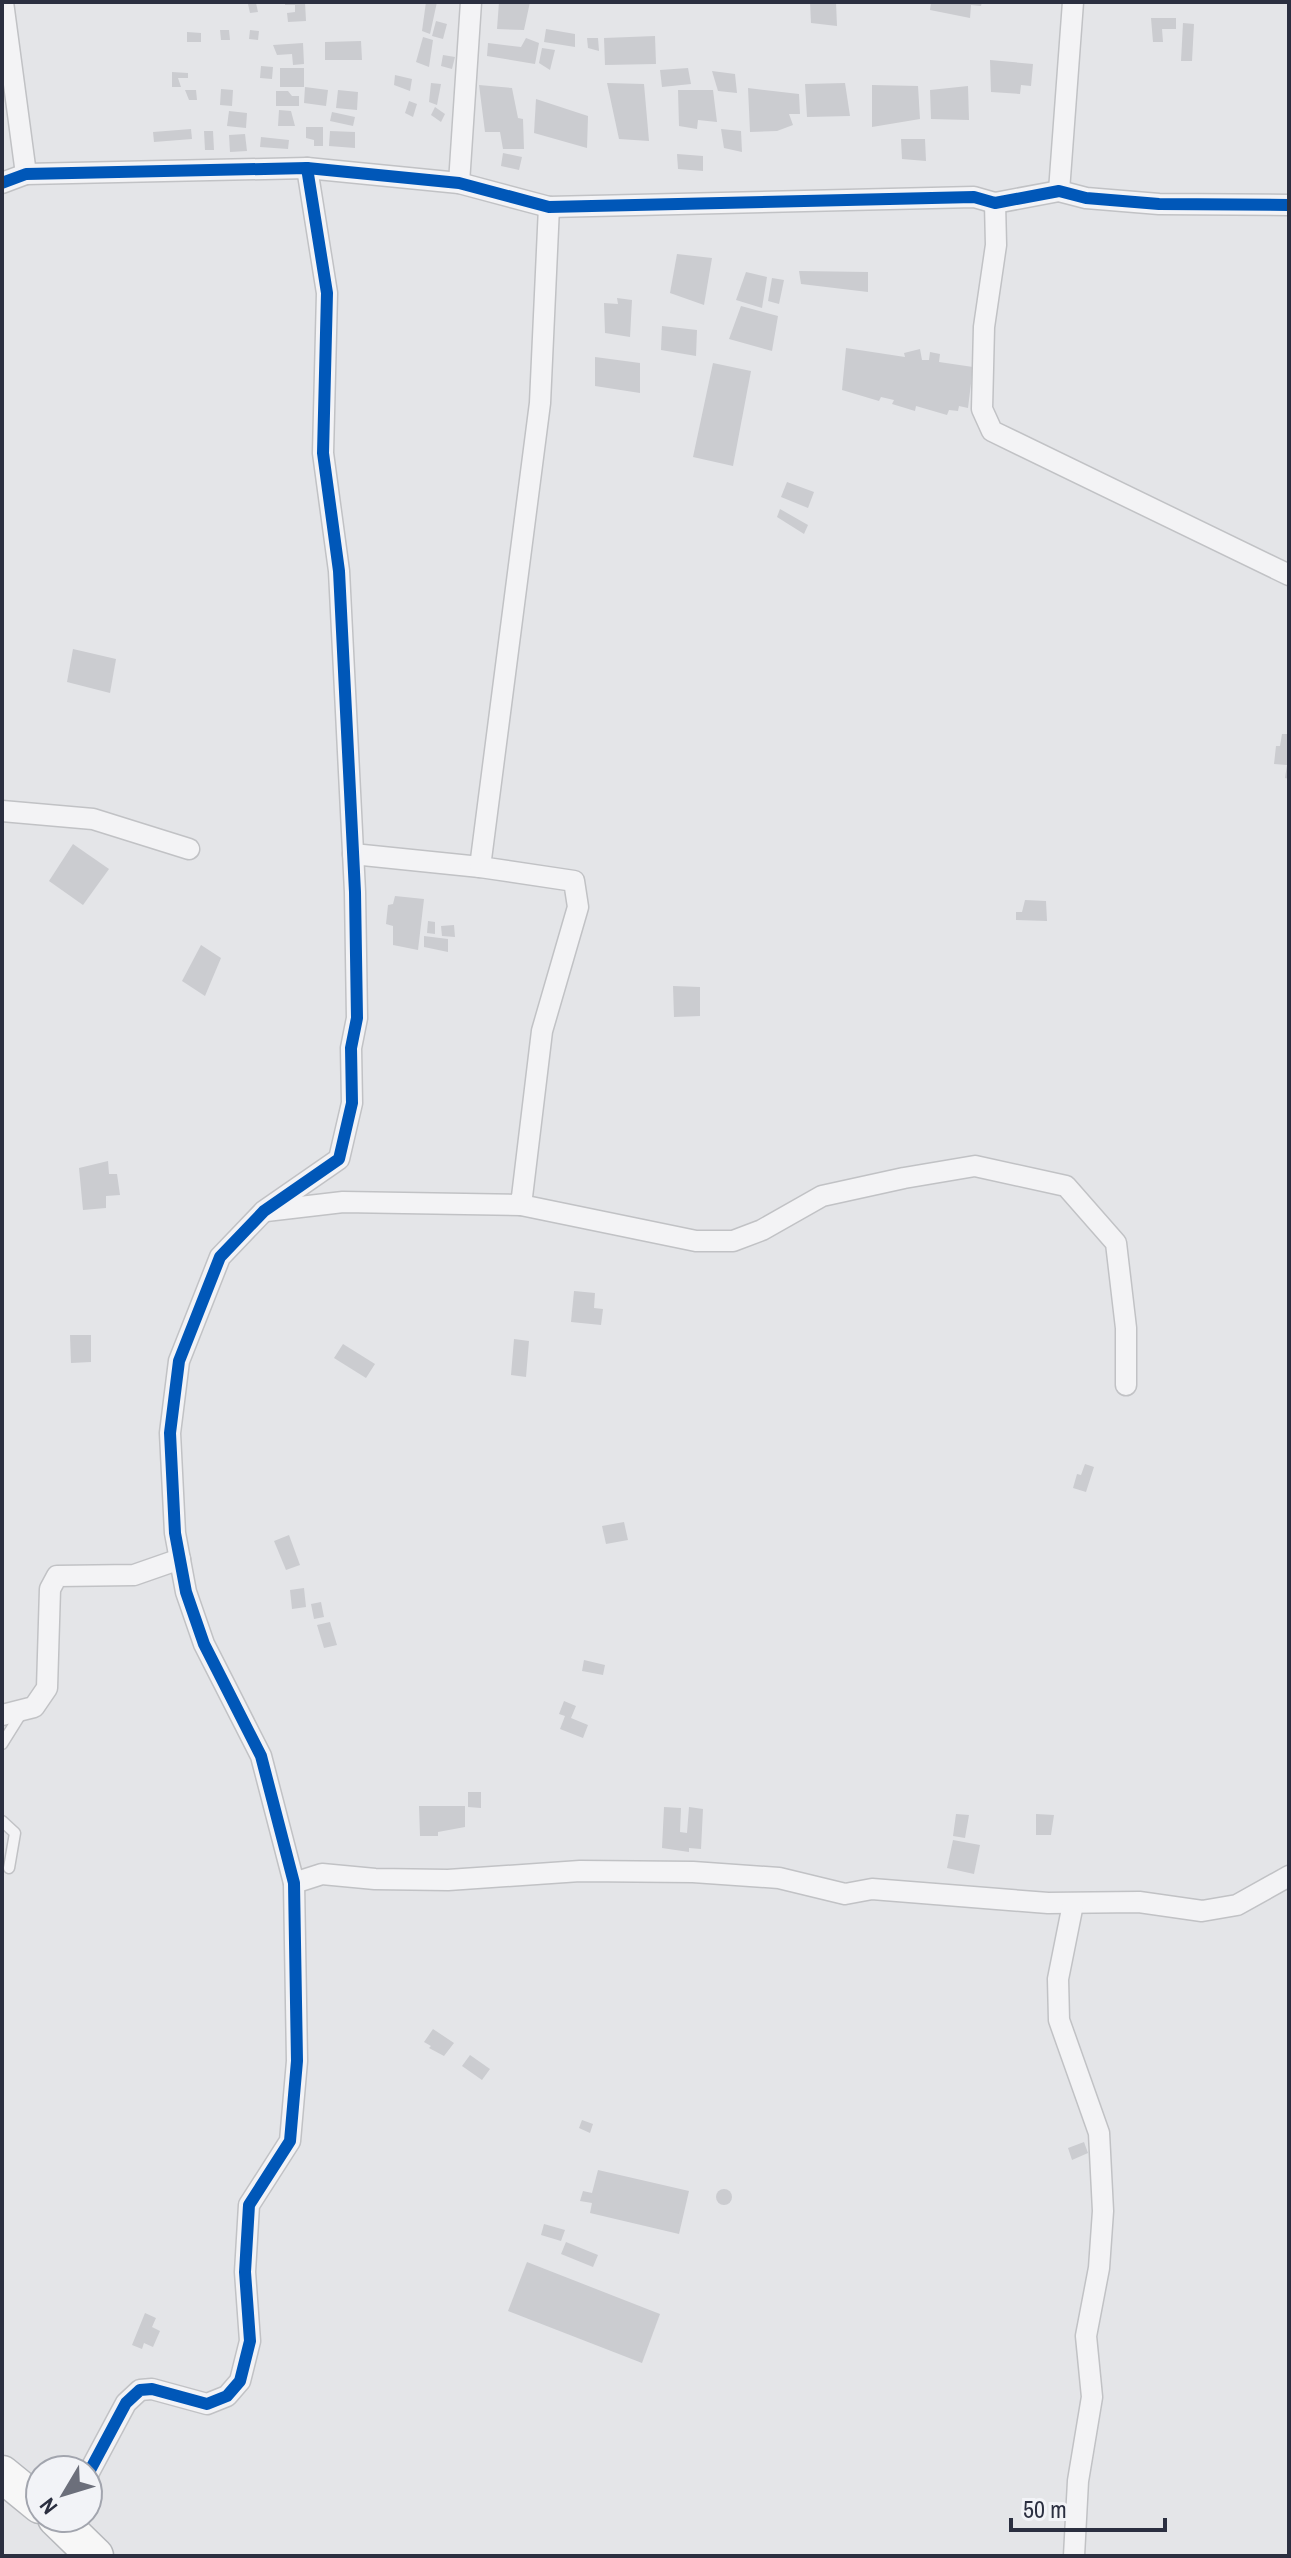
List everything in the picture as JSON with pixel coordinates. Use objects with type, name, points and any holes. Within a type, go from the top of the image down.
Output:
[{"type":"highway","points":[[2,2474],[24,2491]]},
{"type":"highway","points":[[74,2534],[95,2556]]},
{"type":"street","points":[[3,2],[26,174]]},
{"type":"street","points":[[459,183],[471,2]]},
{"type":"street","points":[[1059,191],[1073,2]]},
{"type":"street","points":[[99,2454],[126,2403],[140,2390],[152,2389],[207,2404],[227,2396],[240,2381],[250,2341],[245,2272],[249,2205],[290,2141],[297,2061],[294,1883],[261,1756],[204,1644],[186,1592],[175,1533],[170,1433],[179,1361],[220,1257],[264,1211],[339,1159],[352,1103],[351,1048],[357,1018],[353,854],[339,571],[323,453],[327,293],[307,168]]},
{"type":"street","points":[[2,183],[26,174],[307,168],[459,183],[549,207],[974,197],[995,203],[1059,191],[1086,198],[1159,204],[1289,205]]},
{"type":"street","points":[[995,203],[996,245],[984,327],[982,409],[992,431],[1289,575]]},
{"type":"street","points":[[480,867],[540,403],[549,207]]},
{"type":"street","points":[[2,811],[93,819],[189,849]]},
{"type":"street","points":[[353,854],[480,867],[574,881],[578,907],[542,1031],[521,1205]]},
{"type":"street","points":[[264,1211],[343,1202],[521,1205],[696,1241],[733,1241],[762,1230],[822,1196],[975,1166],[1066,1186],[1116,1243],[1126,1328],[1126,1385]]},
{"type":"street","points":[[2,1715],[34,1707],[47,1688],[50,1589],[57,1576],[134,1575],[180,1559]]},
{"type":"street","points":[[294,1883],[322,1874],[375,1879],[448,1880],[580,1871],[693,1872],[779,1878],[845,1894],[872,1889],[1073,1904],[1139,1902],[1202,1911],[1237,1905],[1289,1876]]},
{"type":"street","points":[[1073,1904],[1058,1979],[1059,2020],[1099,2133],[1103,2211],[1099,2268],[1086,2336],[1092,2397],[1078,2481],[1074,2556]]},
{"type":"lane","points":[[2,1744],[23,1711]]},
{"type":"lane","points":[[2,1821],[15,1833],[9,1868]]},
{"type":"building","points":[[285,2],[305,2],[306,21],[288,22],[287,13],[295,12],[295,5],[285,5]]},
{"type":"building","points":[[426,2],[437,2],[430,34],[422,31]]},
{"type":"building","points":[[499,2],[530,2],[524,30],[497,29]]},
{"type":"building","points":[[810,2],[836,2],[837,26],[811,23]]},
{"type":"building","points":[[931,2],[982,2],[981,6],[971,5],[970,18],[930,10]]},
{"type":"building","points":[[256,3],[258,12],[250,13],[248,4]]},
{"type":"building","points":[[1151,18],[1176,18],[1176,29],[1162,29],[1163,42],[1153,42]]},
{"type":"building","points":[[436,21],[447,24],[443,39],[432,36]]},
{"type":"building","points":[[1183,23],[1194,24],[1192,61],[1181,61]]},
{"type":"building","points":[[546,29],[575,34],[575,47],[544,42]]},
{"type":"building","points":[[220,30],[229,30],[230,40],[221,40]]},
{"type":"building","points":[[250,30],[259,31],[258,40],[249,39]]},
{"type":"building","points":[[187,32],[201,33],[201,42],[187,42]]},
{"type":"building","points":[[655,36],[656,64],[605,65],[604,38]]},
{"type":"building","points":[[423,37],[433,40],[429,67],[416,62]]},
{"type":"building","points":[[526,38],[539,43],[535,64],[487,56],[488,43],[521,47]]},
{"type":"building","points":[[587,38],[598,38],[599,51],[588,48]]},
{"type":"building","points":[[361,41],[362,60],[325,60],[325,42]]},
{"type":"building","points":[[303,43],[304,64],[293,65],[292,54],[277,55],[273,45]]},
{"type":"building","points":[[542,48],[555,50],[550,70],[539,63]]},
{"type":"building","points":[[443,55],[455,57],[452,69],[441,66]]},
{"type":"building","points":[[990,60],[1033,64],[1031,86],[1021,85],[1020,94],[991,92]]},
{"type":"building","points":[[261,66],[273,67],[272,79],[260,78]]},
{"type":"building","points":[[280,68],[304,68],[304,87],[280,87]]},
{"type":"building","points":[[688,68],[691,84],[662,87],[660,70]]},
{"type":"building","points":[[712,71],[735,74],[737,93],[718,91]]},
{"type":"building","points":[[172,72],[188,73],[188,78],[178,78],[181,87],[172,87]]},
{"type":"building","points":[[395,75],[412,79],[410,91],[394,85]]},
{"type":"building","points":[[431,83],[441,84],[437,105],[429,102]]},
{"type":"building","points":[[607,83],[644,84],[649,141],[619,139]]},
{"type":"building","points":[[845,83],[850,116],[807,117],[805,84]]},
{"type":"building","points":[[479,85],[512,88],[518,118],[523,119],[524,149],[503,149],[500,132],[485,132]]},
{"type":"building","points":[[872,85],[918,86],[920,119],[872,127]]},
{"type":"building","points":[[968,86],[969,120],[931,119],[930,90]]},
{"type":"building","points":[[305,87],[328,90],[326,106],[304,103]]},
{"type":"building","points":[[748,88],[799,94],[800,114],[789,114],[793,125],[777,131],[750,132]]},
{"type":"building","points":[[221,89],[233,90],[232,106],[220,105]]},
{"type":"building","points":[[185,90],[196,90],[197,100],[189,100]]},
{"type":"building","points":[[338,90],[358,92],[357,110],[336,108]]},
{"type":"building","points":[[678,90],[713,90],[717,122],[698,120],[697,129],[679,126]]},
{"type":"building","points":[[276,91],[288,91],[292,96],[299,96],[299,106],[276,106]]},
{"type":"building","points":[[536,99],[588,116],[587,148],[534,133]]},
{"type":"building","points":[[409,101],[417,104],[413,117],[405,113]]},
{"type":"building","points":[[435,107],[445,114],[441,122],[431,115]]},
{"type":"building","points":[[279,110],[291,111],[295,126],[278,126]]},
{"type":"building","points":[[229,111],[247,113],[246,128],[227,126]]},
{"type":"building","points":[[332,112],[355,117],[353,126],[330,121]]},
{"type":"building","points":[[306,127],[323,127],[323,146],[314,146],[314,140],[306,138]]},
{"type":"building","points":[[191,129],[192,139],[154,142],[153,132]]},
{"type":"building","points":[[721,129],[741,131],[742,152],[724,148]]},
{"type":"building","points":[[204,131],[213,131],[214,150],[205,150]]},
{"type":"building","points":[[330,131],[355,132],[355,148],[329,146]]},
{"type":"building","points":[[245,134],[247,151],[230,152],[229,135]]},
{"type":"building","points":[[261,137],[289,140],[288,149],[260,147]]},
{"type":"building","points":[[901,139],[925,139],[926,161],[902,159]]},
{"type":"building","points":[[503,153],[522,157],[519,170],[501,166]]},
{"type":"building","points":[[677,154],[703,156],[703,171],[678,169]]},
{"type":"building","points":[[677,254],[712,258],[704,305],[670,293]]},
{"type":"building","points":[[799,271],[868,272],[868,292],[801,284]]},
{"type":"building","points":[[746,272],[767,277],[762,308],[736,300]]},
{"type":"building","points":[[772,278],[784,280],[779,304],[768,301]]},
{"type":"building","points":[[617,298],[632,300],[630,337],[605,333],[604,303],[618,304]]},
{"type":"building","points":[[741,306],[778,316],[772,351],[729,339]]},
{"type":"building","points":[[662,326],[697,330],[696,356],[661,350]]},
{"type":"building","points":[[846,348],[905,357],[904,353],[920,349],[922,360],[929,360],[930,352],[940,354],[939,362],[973,367],[968,408],[959,406],[958,411],[949,410],[947,415],[916,406],[915,411],[892,404],[894,400],[881,397],[879,401],[842,390]]},
{"type":"building","points":[[595,357],[640,363],[640,393],[595,386]]},
{"type":"building","points":[[713,363],[751,371],[733,466],[693,457]]},
{"type":"building","points":[[787,482],[814,492],[808,508],[781,497]]},
{"type":"building","points":[[780,509],[808,525],[804,534],[777,517]]},
{"type":"building","points":[[73,649],[116,659],[110,693],[67,682]]},
{"type":"building","points":[[1282,734],[1289,734],[1289,779],[1285,778],[1287,765],[1274,764],[1276,746],[1280,746]]},
{"type":"building","points":[[73,844],[109,869],[83,905],[49,881]]},
{"type":"building","points":[[395,896],[424,899],[418,950],[393,945],[393,926],[386,924],[388,905],[393,904]]},
{"type":"building","points":[[1025,900],[1046,901],[1047,921],[1016,920],[1016,912],[1022,912]]},
{"type":"building","points":[[428,921],[435,922],[435,934],[427,933]]},
{"type":"building","points":[[454,925],[455,937],[442,936],[441,926]]},
{"type":"building","points":[[424,936],[448,939],[448,952],[424,947]]},
{"type":"building","points":[[201,945],[221,958],[205,996],[182,981]]},
{"type":"building","points":[[673,986],[700,987],[700,1016],[674,1017]]},
{"type":"building","points":[[108,1161],[109,1174],[117,1174],[120,1195],[106,1196],[106,1208],[83,1210],[79,1168]]},
{"type":"building","points":[[574,1291],[595,1293],[594,1308],[603,1309],[601,1325],[571,1322]]},
{"type":"building","points":[[70,1335],[91,1335],[91,1362],[71,1363]]},
{"type":"building","points":[[514,1339],[529,1341],[526,1377],[511,1375]]},
{"type":"building","points":[[343,1344],[375,1364],[366,1378],[334,1358]]},
{"type":"building","points":[[1085,1464],[1094,1467],[1086,1492],[1073,1488],[1077,1474],[1081,1475]]},
{"type":"building","points":[[624,1522],[628,1540],[606,1544],[602,1526]]},
{"type":"building","points":[[289,1535],[300,1565],[286,1570],[274,1541]]},
{"type":"building","points":[[304,1588],[306,1607],[292,1609],[290,1590]]},
{"type":"building","points":[[321,1602],[324,1617],[314,1619],[311,1604]]},
{"type":"building","points":[[330,1622],[337,1645],[324,1648],[317,1625]]},
{"type":"building","points":[[584,1660],[605,1665],[603,1675],[582,1671]]},
{"type":"building","points":[[564,1701],[576,1706],[571,1718],[588,1725],[583,1738],[560,1729],[565,1716],[559,1714]]},
{"type":"building","points":[[468,1792],[481,1792],[481,1808],[468,1807]]},
{"type":"building","points":[[419,1806],[465,1806],[465,1827],[438,1832],[438,1836],[420,1836]]},
{"type":"building","points":[[664,1807],[681,1808],[680,1832],[687,1833],[689,1807],[703,1809],[701,1849],[689,1848],[689,1852],[662,1848]]},
{"type":"building","points":[[956,1814],[969,1815],[965,1838],[953,1836]]},
{"type":"building","points":[[1036,1814],[1054,1815],[1051,1835],[1036,1835]]},
{"type":"building","points":[[953,1840],[980,1845],[974,1874],[947,1868]]},
{"type":"building","points":[[433,2029],[454,2043],[444,2056],[424,2042]]},
{"type":"building","points":[[470,2055],[490,2069],[482,2080],[462,2066]]},
{"type":"building","points":[[582,2120],[593,2124],[590,2133],[579,2128]]},
{"type":"building","points":[[1084,2142],[1088,2153],[1072,2160],[1068,2148]]},
{"type":"building","points":[[598,2170],[689,2191],[679,2234],[590,2213],[592,2203],[580,2201],[583,2191],[592,2193]]},
{"type":"building","points":[[721,2189],[727,2189],[732,2197],[730,2203],[721,2205],[716,2200],[716,2194]]},
{"type":"building","points":[[544,2224],[565,2230],[561,2241],[541,2235]]},
{"type":"building","points":[[566,2242],[598,2255],[593,2267],[561,2254]]},
{"type":"building","points":[[527,2262],[660,2314],[642,2363],[508,2311]]},
{"type":"building","points":[[145,2313],[156,2318],[152,2327],[160,2331],[153,2347],[144,2343],[142,2349],[132,2345]]},
{"type":"cycle path","points":[[2,183],[26,174],[307,168],[459,183],[549,207],[974,197],[995,203],[1059,191],[1086,198],[1159,204],[1289,205]]},
{"type":"cycle path","points":[[99,2454],[126,2403],[140,2390],[152,2389],[207,2404],[227,2396],[240,2381],[250,2341],[245,2272],[249,2205],[290,2141],[297,2061],[294,1883],[261,1756],[204,1644],[186,1592],[175,1533],[170,1433],[179,1361],[220,1257],[264,1211],[339,1159],[352,1103],[351,1048],[357,1018],[355,892],[339,571],[323,453],[327,293],[307,168]]}]
